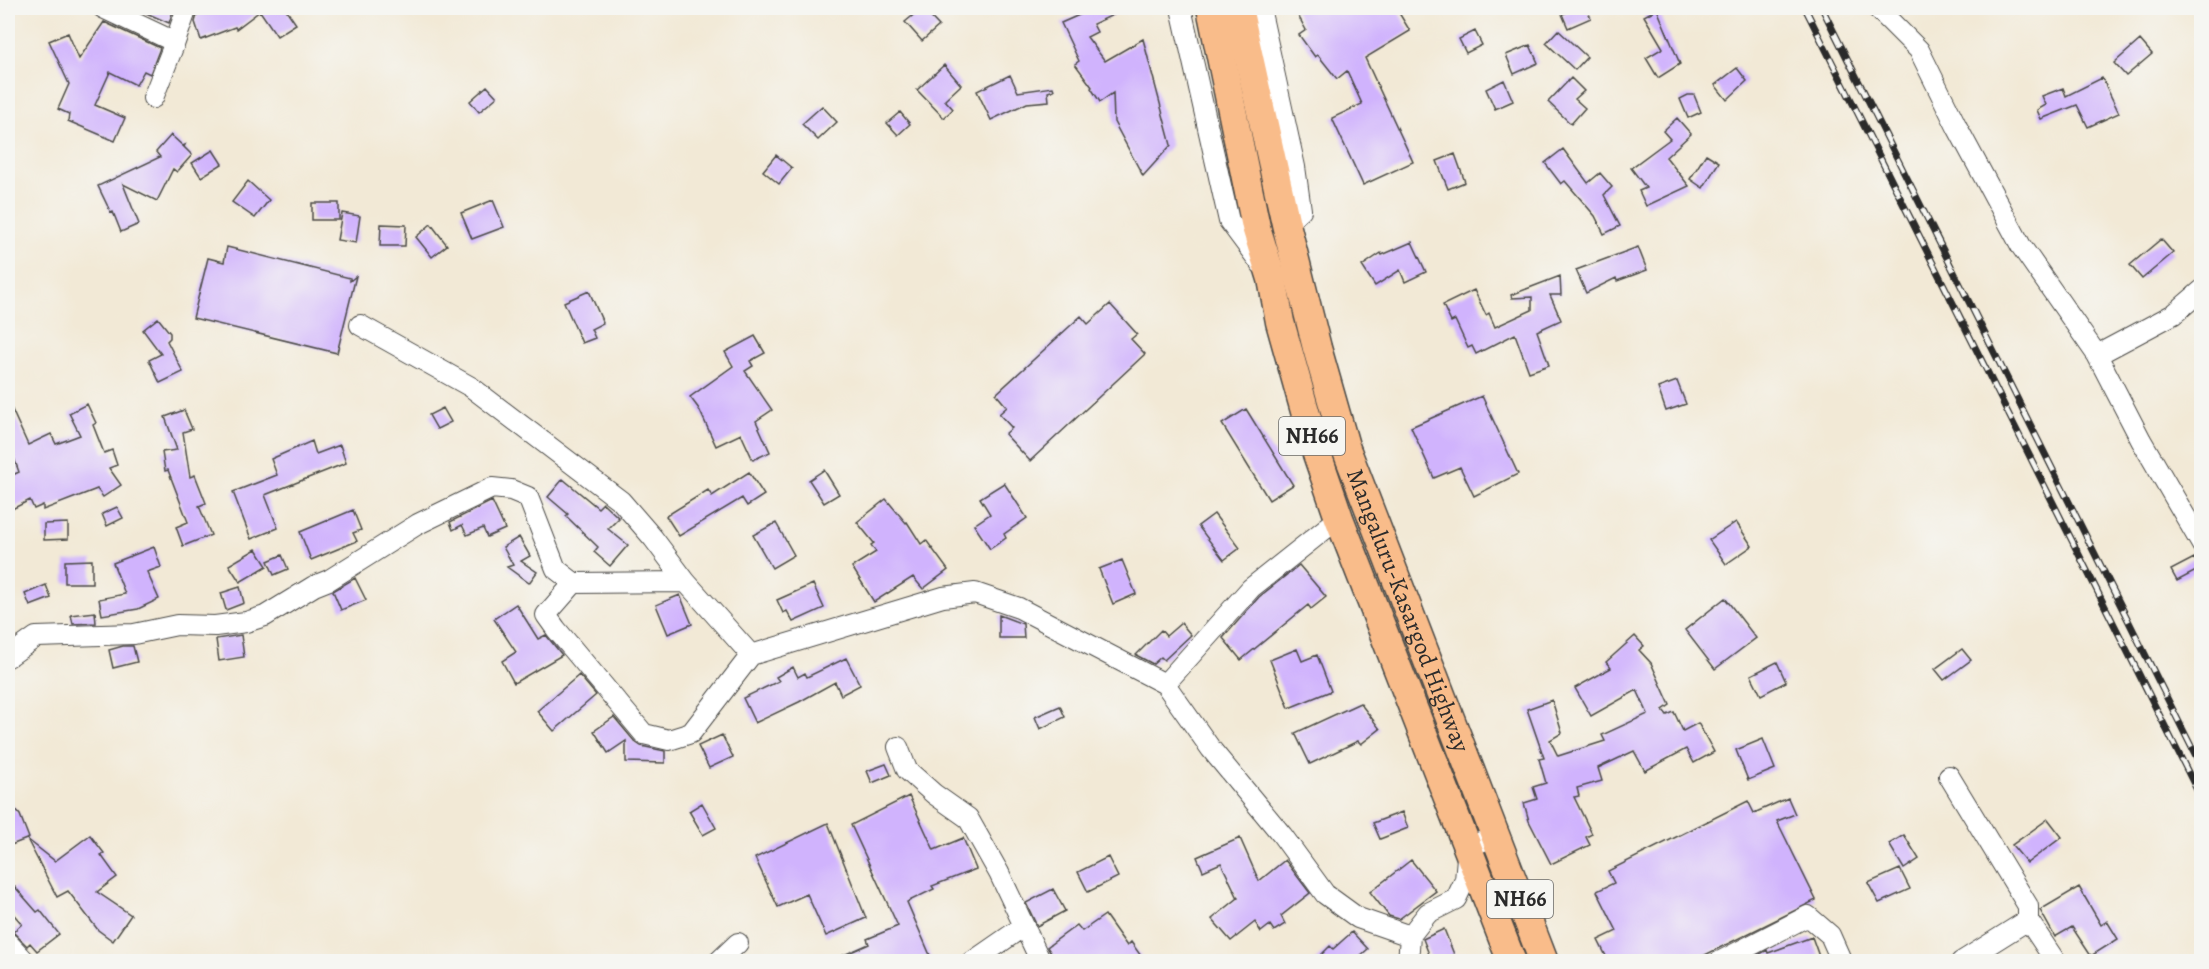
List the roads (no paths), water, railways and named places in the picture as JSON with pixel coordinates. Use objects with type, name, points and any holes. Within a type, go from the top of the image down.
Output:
[{"type":"highway","name":"Mangaluru-Kasargod Highway","points":[[1211,8],[1256,227],[1272,279],[1286,344],[1317,454],[1339,518],[1512,962]]},
{"type":"highway","name":"Mangaluru-Kasargod Highway","points":[[1238,8],[1286,224],[1317,348],[1345,446],[1544,962]]},
{"type":"street","points":[[103,8],[175,42]]},
{"type":"street","points":[[153,98],[187,8]]},
{"type":"street","points":[[1181,8],[1229,221],[1272,279]]},
{"type":"street","points":[[1260,8],[1295,167],[1301,210],[1286,224]]},
{"type":"street","points":[[1877,8],[1920,50],[1957,127],[2021,246],[2097,355],[2141,440],[2202,545]]},
{"type":"street","points":[[2097,355],[2174,314],[2202,290]]},
{"type":"street","points":[[360,325],[471,387],[621,501],[653,538],[686,582],[752,655]]},
{"type":"street","points":[[8,657],[36,637],[134,634],[177,625],[215,626],[246,622],[265,616],[418,524],[492,488],[511,490],[528,497],[556,569],[574,584],[686,582]]},
{"type":"street","points":[[1165,684],[1251,588],[1339,518]]},
{"type":"street","points":[[574,584],[546,615],[644,734],[669,740],[690,733],[752,655],[943,597],[975,593],[1019,608],[1165,684],[1211,749],[1282,835],[1325,894],[1358,918],[1410,936]]},
{"type":"street","points":[[898,747],[907,770],[934,794],[968,818],[999,873],[1041,962]]},
{"type":"street","points":[[1949,776],[2028,906],[2028,920],[2056,962]]},
{"type":"street","points":[[1408,962],[1410,936],[1428,913],[1456,899],[1466,880],[1468,848],[1496,836]]},
{"type":"street","points":[[1719,962],[1808,916],[1830,935],[1842,962]]},
{"type":"street","points":[[1961,962],[2028,920]]},
{"type":"street","points":[[972,962],[1024,926]]},
{"type":"street","points":[[8,944],[26,962]]},
{"type":"street","points":[[718,962],[738,944]]},
{"type":"railway","points":[[1805,8],[2202,800]]},
{"type":"railway","points":[[1822,8],[2202,768]]}]
